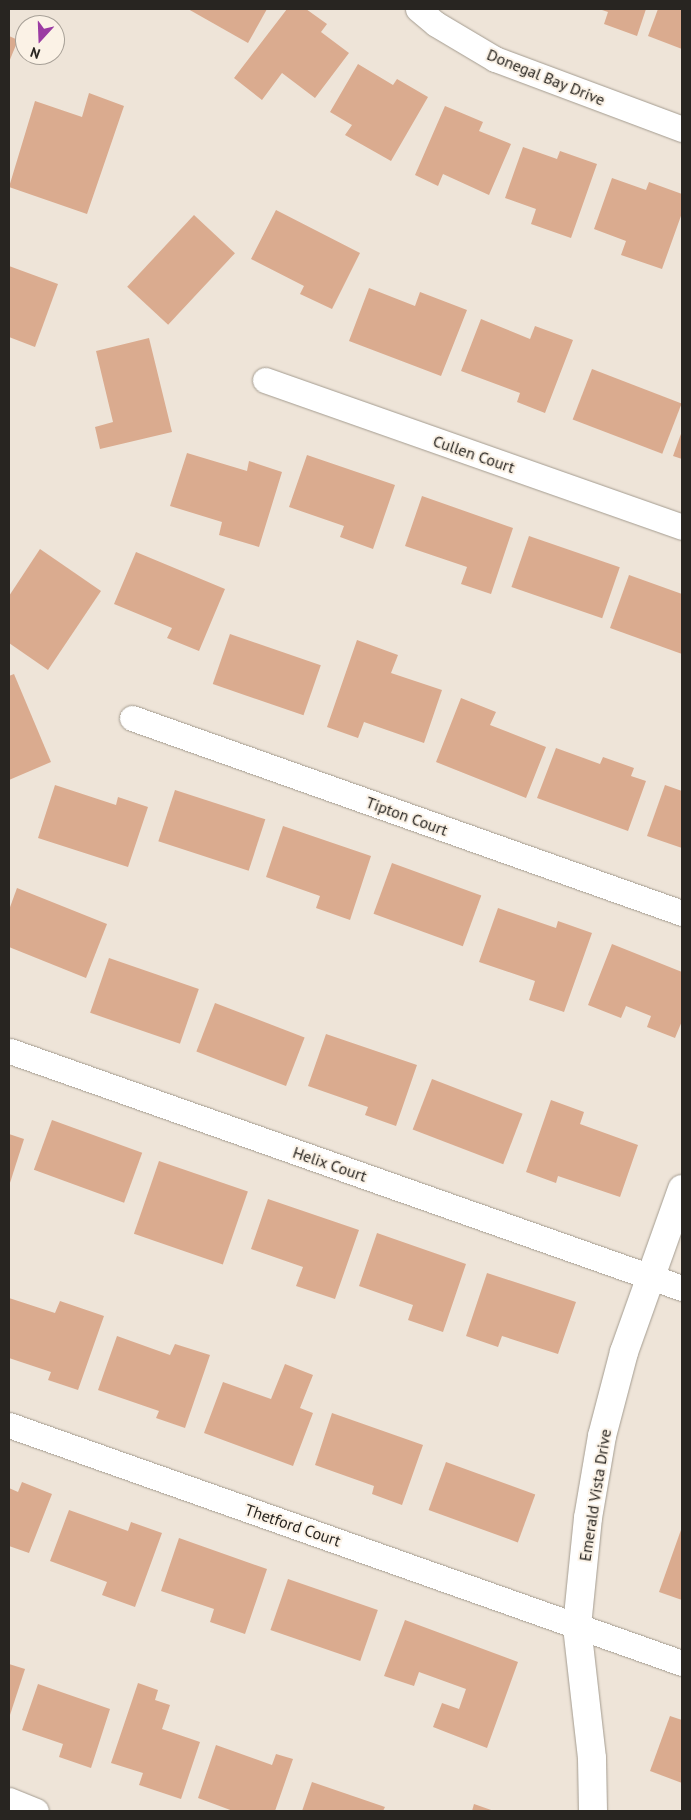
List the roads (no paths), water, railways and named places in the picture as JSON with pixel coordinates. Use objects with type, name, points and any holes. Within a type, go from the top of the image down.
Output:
[{"type":"street","name":"Donegal Bay Drive","points":[[418,9],[436,24],[495,59],[682,129]]},
{"type":"street","name":"Cullen Court","points":[[265,380],[682,527]]},
{"type":"street","name":"Tipton Court","points":[[132,718],[682,913]]},
{"type":"street","name":"Helix Court","points":[[10,1051],[682,1288]]},
{"type":"street","name":"Emerald Vista Drive","points":[[593,1811],[592,1758],[577,1626],[588,1518],[602,1436],[624,1352],[682,1189]]},
{"type":"street","name":"Thetford Court","points":[[9,1425],[682,1663]]},
{"type":"street","points":[[9,1800],[36,1811]]}]
